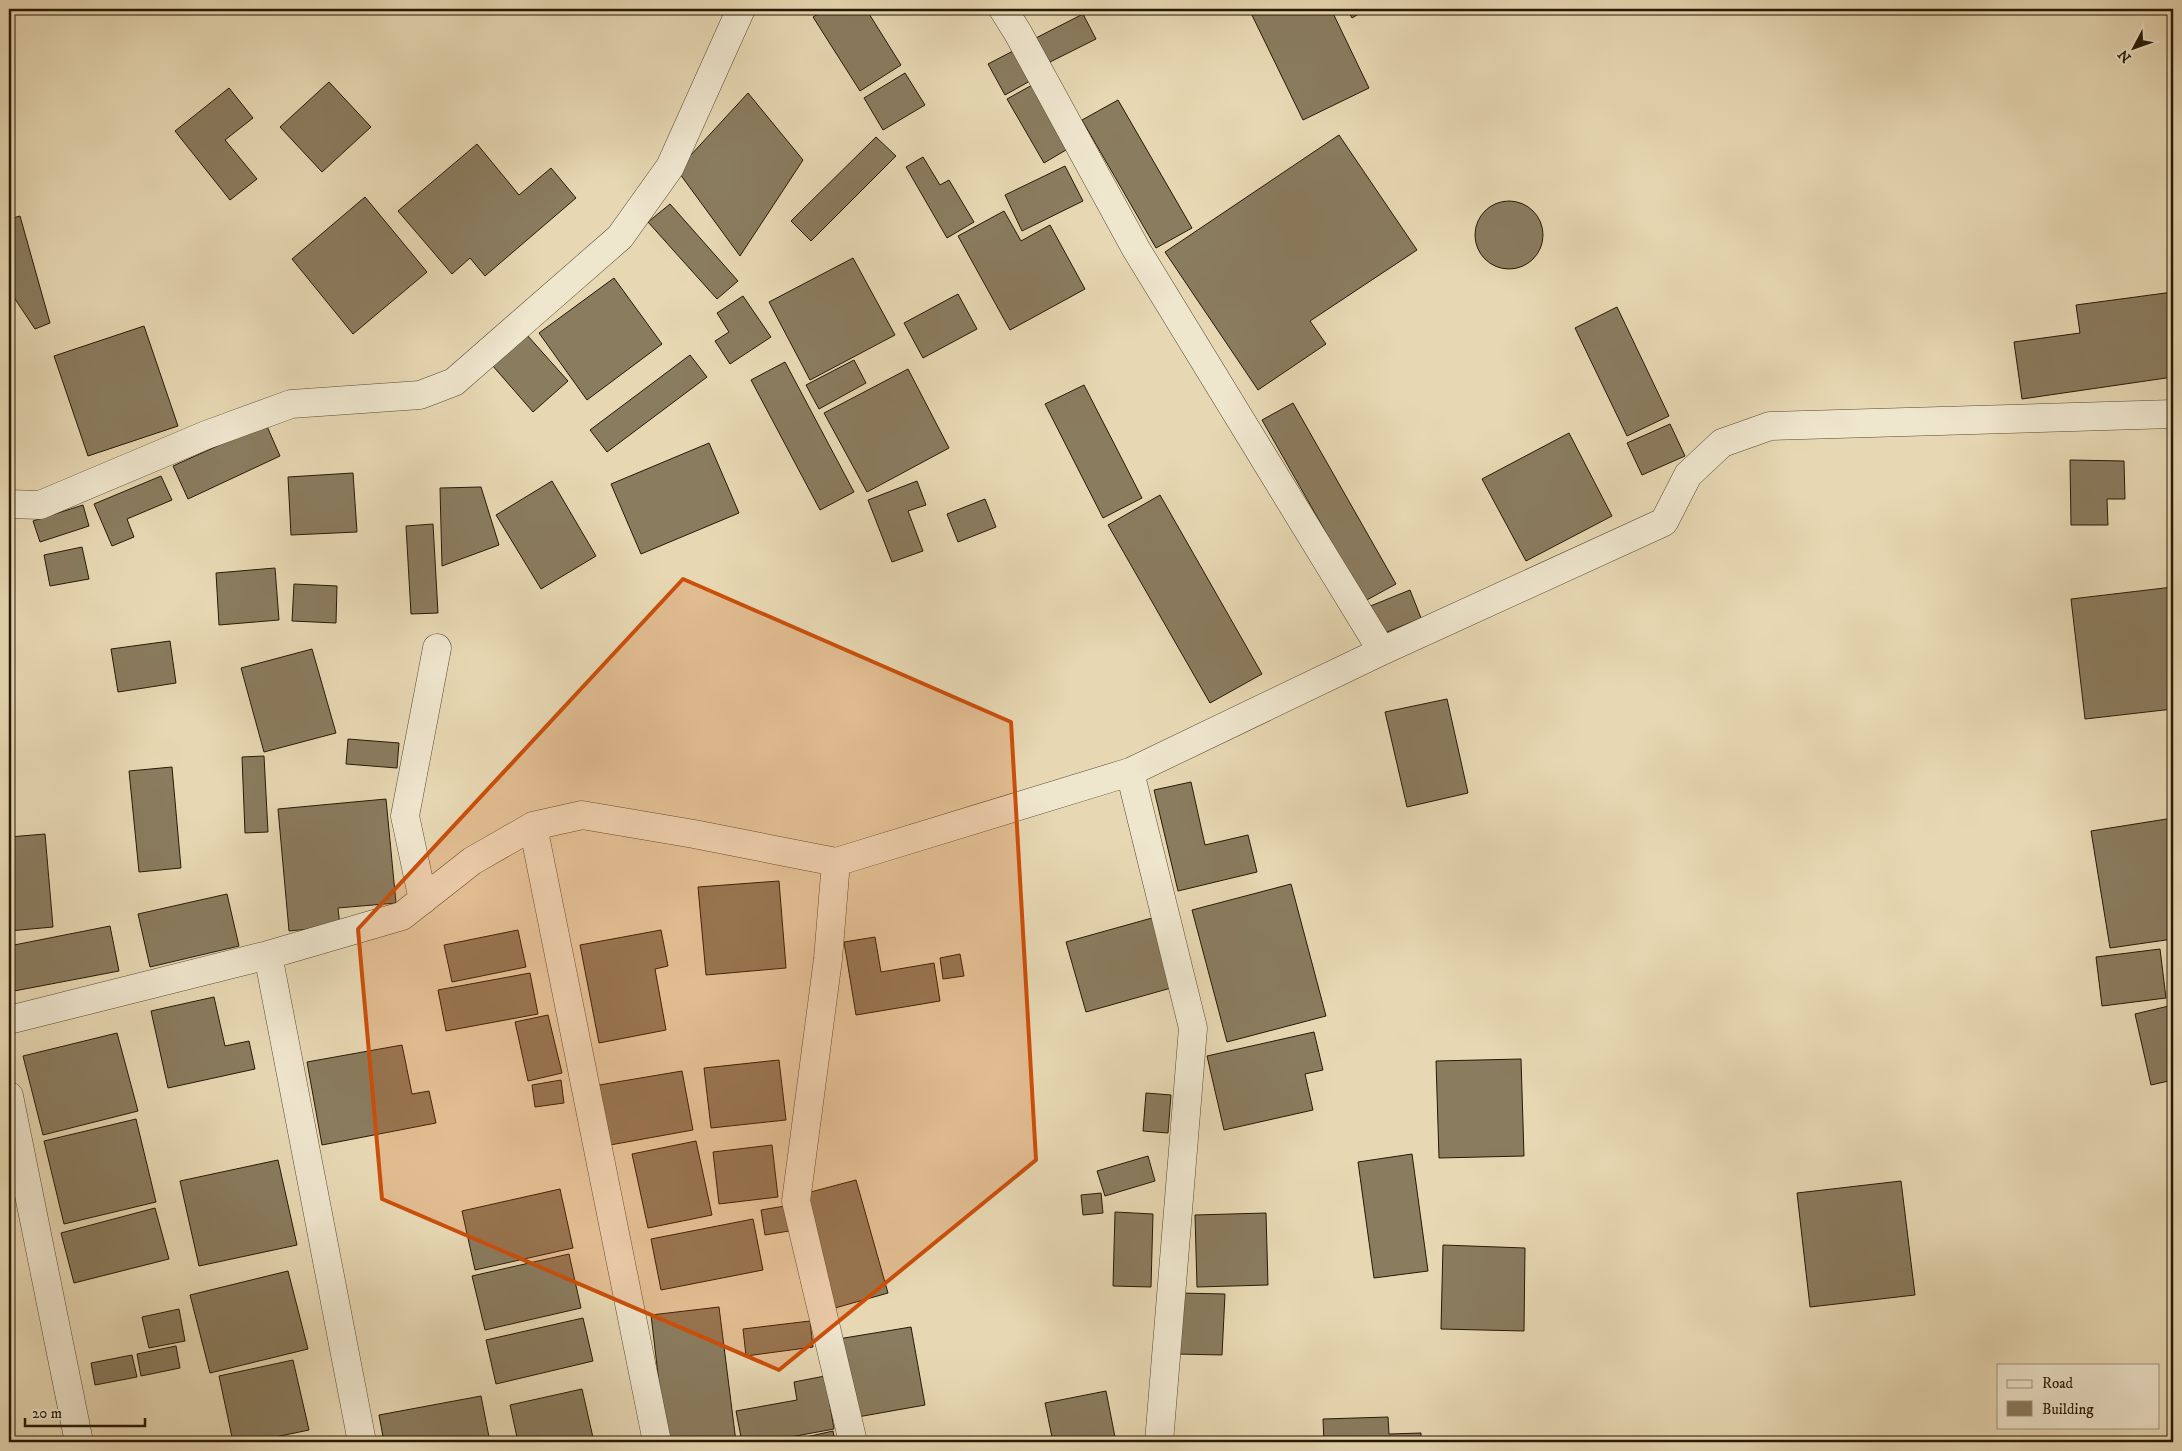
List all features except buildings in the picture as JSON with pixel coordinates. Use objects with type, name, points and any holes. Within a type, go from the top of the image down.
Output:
[{"type":"street","points":[[9,504],[40,505],[206,435],[291,404],[420,395],[454,382],[620,237],[670,167],[741,9]]},
{"type":"street","points":[[1003,9],[1018,32],[1136,248],[1382,651]]},
{"type":"street","points":[[9,1020],[268,955],[402,916],[472,861],[533,826],[582,816],[694,834],[836,862],[1130,772],[1382,651],[1664,522],[1688,475],[1722,443],[1770,426],[2173,414]]},
{"type":"street","points":[[423,900],[405,816],[437,648]]},
{"type":"street","points":[[1130,772],[1193,1028],[1158,1442]]},
{"type":"street","points":[[533,826],[657,1442]]},
{"type":"street","points":[[836,862],[828,958],[796,1201],[852,1442]]},
{"type":"street","points":[[268,955],[362,1442]]},
{"type":"street","points":[[9,1096],[79,1442]]},
{"type":"highlighted area","points":[[683,579],[1011,722],[1036,1160],[779,1370],[382,1199],[358,929]]}]
